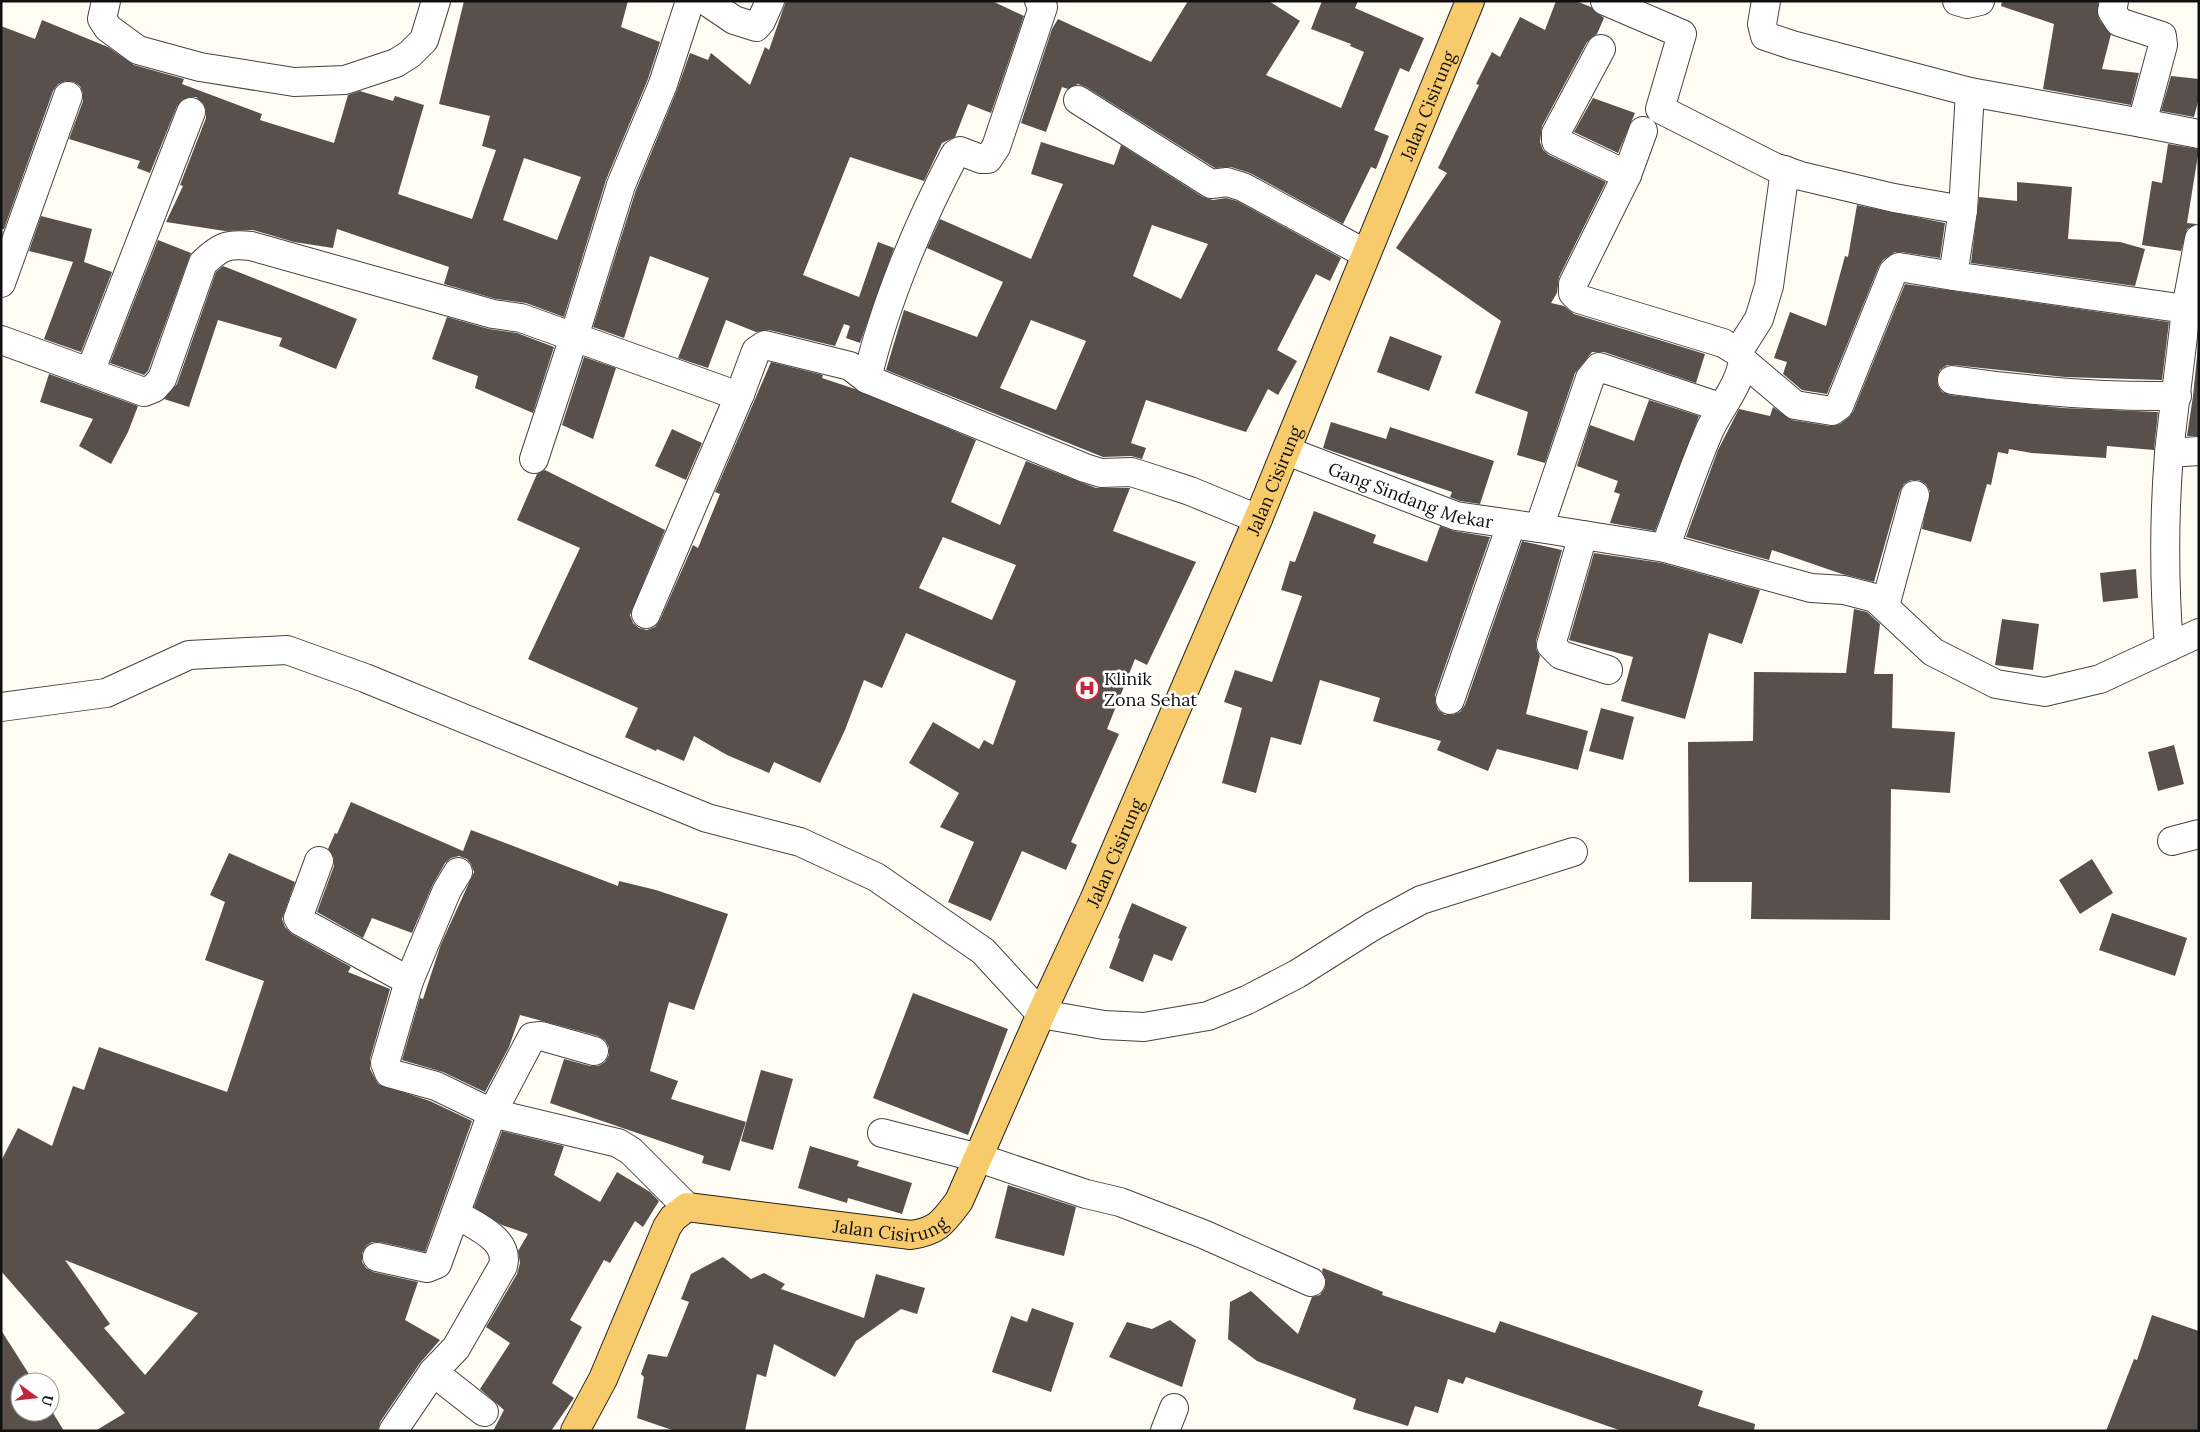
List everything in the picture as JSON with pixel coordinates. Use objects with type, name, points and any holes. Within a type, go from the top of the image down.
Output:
[{"type":"main road","name":"Jalan Cisirung","points":[[687,1207],[911,1235],[928,1232],[942,1224],[959,1202],[1041,1014],[1094,900],[1287,451],[1470,1]]},
{"type":"main road","points":[[575,1431],[603,1379],[667,1227],[673,1218],[687,1207]]},
{"type":"street","points":[[106,1],[102,19],[108,28],[138,50],[200,67],[294,82],[345,80],[396,63],[410,54],[424,40],[436,1]]},
{"type":"street","points":[[534,459],[574,337],[620,185],[663,84],[690,1]]},
{"type":"street","points":[[706,1],[734,20],[756,27],[761,22],[770,1]]},
{"type":"street","points":[[867,379],[877,335],[935,192],[955,154],[960,151],[981,160],[988,159],[996,147],[1043,7],[1039,1]]},
{"type":"street","points":[[1604,1],[1682,34],[1660,109],[1801,176],[1894,198],[1963,210]]},
{"type":"street","points":[[1766,1],[1762,24],[1765,36],[1970,92],[2199,134]]},
{"type":"street","points":[[1957,1],[1967,4],[1980,1]]},
{"type":"street","points":[[2114,1],[2112,11],[2119,22],[2162,36],[2163,45],[2142,124]]},
{"type":"street","points":[[1601,48],[1556,133],[1556,141],[1627,176]]},
{"type":"street","points":[[1953,276],[1963,210],[1970,92]]},
{"type":"street","points":[[1,283],[68,96]]},
{"type":"street","points":[[1078,100],[1211,184],[1227,182],[1243,187],[1366,254]]},
{"type":"street","points":[[90,372],[190,112]]},
{"type":"street","points":[[1643,131],[1627,176],[1573,284],[1573,293],[1579,299],[1723,343],[1795,404],[1832,411],[1839,406],[1893,272],[1899,267],[2186,310]]},
{"type":"street","points":[[1665,548],[1696,460],[1720,407],[1741,377],[1740,356],[1759,320],[1769,286],[1785,170]]},
{"type":"street","points":[[2169,647],[2166,610],[2166,556],[2169,453],[2186,310],[2199,238]]},
{"type":"street","points":[[1,340],[144,392],[154,388],[162,379],[203,263],[214,252],[226,245],[238,244],[251,246],[493,314],[521,318],[727,393],[740,394]]},
{"type":"street","points":[[646,614],[740,394],[756,351],[765,345],[850,366],[867,379],[1085,468],[1101,473],[1131,472],[1190,491],[1258,519]]},
{"type":"street","points":[[1540,528],[1590,378],[1599,367],[1720,407]]},
{"type":"street","points":[[1952,380],[2051,392],[2124,396],[2177,396]]},
{"type":"street","name":"Gang Sindang Mekar","points":[[1287,451],[1456,516],[1480,518],[1512,525],[1665,548],[1811,588],[1844,590],[1875,598],[1886,606],[1933,652],[1996,684],[2045,692],[2100,678],[2199,633]]},
{"type":"street","points":[[2169,453],[2199,452]]},
{"type":"street","points":[[1886,606],[1915,495]]},
{"type":"street","points":[[1450,700],[1512,525]]},
{"type":"street","points":[[1583,535],[1551,645],[1561,655],[1608,670]]},
{"type":"street","points":[[1,707],[106,693],[188,656],[288,650],[365,678],[707,818],[800,842],[876,876],[983,951],[1041,1014],[1104,1025],[1144,1027],[1208,1016],[1247,1000],[1297,974],[1374,926],[1422,900],[1573,852]]},
{"type":"street","points":[[2172,841],[2199,834]]},
{"type":"street","points":[[319,861],[298,918],[300,921],[409,981]]},
{"type":"street","points":[[458,872],[447,890],[409,981],[385,1063],[389,1073],[436,1086],[492,1113],[618,1142],[630,1151],[687,1207]]},
{"type":"street","points":[[377,1257],[427,1268],[437,1264],[492,1113],[532,1037],[541,1036],[594,1051]]},
{"type":"street","points":[[882,1133],[979,1158],[1086,1194],[1120,1202],[1203,1234],[1311,1282]]},
{"type":"street","points":[[393,1431],[433,1372],[456,1348],[503,1266],[505,1258],[499,1242],[456,1214]]},
{"type":"street","points":[[433,1372],[484,1412]]},
{"type":"building","points":[[464,1],[628,1],[621,27],[660,42],[648,79],[606,180],[564,317],[526,303],[496,299],[444,284],[449,267],[337,229],[333,248],[294,242],[253,230],[225,231],[166,222],[183,186],[180,185],[206,118],[206,110],[203,103],[196,97],[182,100],[177,106],[150,173],[137,168],[140,161],[69,139],[83,101],[83,93],[80,86],[74,82],[66,81],[58,84],[53,91],[4,229],[1,229],[1,26],[35,39],[42,20],[108,47],[134,65],[184,79],[182,84],[262,114],[260,120],[334,143],[348,95],[360,91],[393,101],[395,96],[424,105],[398,194],[472,219],[496,150],[482,146],[490,116],[439,104]],"holes":[[[524,158],[581,177],[557,240],[503,220]]]},
{"type":"building","points":[[786,1],[992,1],[1024,16],[991,113],[968,104],[955,137],[942,143],[924,181],[850,157],[803,275],[859,297],[878,242],[894,248],[860,343],[846,338],[850,326],[844,324],[835,346],[769,330],[756,332],[726,320],[708,368],[678,358],[709,278],[650,256],[624,338],[593,327],[636,190],[690,53],[708,60],[711,53],[750,85],[765,47],[769,50]]},
{"type":"building","points":[[1188,1],[1269,1],[1300,21],[1266,75],[1341,108],[1364,52],[1350,46],[1351,44],[1311,29],[1322,1],[1358,1],[1355,8],[1424,38],[1409,72],[1400,68],[1374,130],[1389,136],[1376,169],[1371,167],[1343,224],[1250,173],[1231,167],[1215,168],[1086,87],[1078,84],[1068,89],[1062,87],[1046,132],[1021,123],[1052,29],[1058,19],[1151,62]]},
{"type":"building","points":[[1556,1],[1576,1],[1591,7],[1604,18],[1597,34],[1587,42],[1542,126],[1540,142],[1543,150],[1549,155],[1606,182],[1559,277],[1557,293],[1551,303],[1564,306],[1574,314],[1705,354],[1696,383],[1604,352],[1592,352],[1575,373],[1545,463],[1517,455],[1528,412],[1475,393],[1501,321],[1396,248],[1447,173],[1438,168],[1479,85],[1476,84],[1492,52],[1500,57],[1520,17],[1545,30]]},
{"type":"building","points":[[2002,1],[2098,1],[2099,19],[2111,34],[2102,69],[2139,73],[2131,105],[2043,89],[2054,24],[2001,6]]},
{"type":"building","points":[[2171,76],[2199,79],[2199,98],[2194,117],[2161,111]]},
{"type":"building","points":[[1593,98],[1635,113],[1618,153],[1574,132]]},
{"type":"building","points":[[1041,142],[1114,165],[1121,145],[1203,197],[1213,200],[1226,198],[1237,201],[1341,258],[1330,281],[1316,274],[1277,350],[1297,361],[1278,395],[1268,389],[1246,432],[1146,400],[1131,443],[1146,448],[1142,459],[1131,456],[1103,457],[886,370],[904,310],[977,337],[1003,282],[927,248],[940,219],[1031,259],[1063,184],[1031,174]],"holes":[[[1152,225],[1208,244],[1181,299],[1133,276]],[[1031,320],[1086,341],[1056,410],[1000,388]]]},
{"type":"building","points":[[2168,144],[2199,149],[2187,223],[2197,224],[2187,229],[2181,251],[2142,245],[2152,181],[2162,183]]},
{"type":"building","points":[[2017,182],[2072,187],[2068,239],[2120,242],[2145,249],[2135,286],[1971,263],[1979,197],[2017,201]]},
{"type":"building","points":[[1857,205],[1945,223],[1940,258],[1895,252],[1883,260],[1827,394],[1802,390],[1783,374],[1787,362],[1774,358],[1790,312],[1826,326],[1845,256],[1848,257]]},
{"type":"building","points":[[41,216],[92,229],[84,262],[112,272],[81,352],[44,339],[73,262],[29,251]]},
{"type":"building","points":[[158,240],[191,253],[148,371],[144,375],[110,363]]},
{"type":"building","points":[[223,266],[357,319],[336,369],[279,346],[282,338],[218,320],[189,407],[164,399],[177,384],[216,272]]},
{"type":"building","points":[[1905,284],[2169,322],[2162,380],[2065,377],[1954,365],[1947,365],[1940,370],[1937,378],[1938,386],[1942,392],[1950,395],[2063,408],[2158,412],[2154,450],[2107,446],[2106,458],[2032,453],[2009,449],[2008,454],[1998,452],[1991,485],[1987,484],[1971,542],[1922,529],[1930,491],[1926,484],[1919,480],[1911,480],[1904,484],[1900,491],[1874,582],[1842,574],[1772,550],[1769,560],[1686,537],[1718,450],[1739,409],[1770,416],[1773,407],[1792,420],[1830,426],[1840,424],[1848,418],[1853,412]]},
{"type":"building","points":[[447,317],[489,329],[517,333],[554,347],[533,413],[475,388],[478,376],[432,359]]},
{"type":"building","points":[[1390,336],[1442,356],[1429,391],[1377,372]]},
{"type":"building","points":[[2199,336],[2199,436],[2187,436],[2193,396]]},
{"type":"building","points":[[584,357],[616,368],[593,439],[562,425]]},
{"type":"building","points":[[771,362],[823,375],[822,378],[855,389],[976,440],[951,502],[1000,525],[1026,461],[1096,488],[1130,488],[1113,531],[1196,562],[1147,665],[1135,659],[1107,729],[1119,734],[1071,842],[1077,845],[1066,870],[1022,851],[991,921],[948,902],[974,842],[940,827],[959,793],[909,763],[933,722],[979,749],[984,740],[993,745],[1016,681],[906,633],[882,688],[864,680],[845,730],[820,783],[774,762],[769,773],[727,755],[694,736],[684,761],[657,749],[656,751],[625,737],[638,708],[528,659],[580,548],[517,520],[537,474],[545,470],[665,530],[630,615],[633,623],[639,628],[647,630],[655,627],[660,620],[693,545],[698,548],[720,494],[715,492]],"holes":[[[943,537],[1016,565],[992,620],[919,588]]]},
{"type":"building","points":[[49,374],[138,406],[128,432],[111,464],[79,446],[93,419],[40,402]]},
{"type":"building","points":[[1649,400],[1699,416],[1655,531],[1610,523],[1620,494],[1614,492],[1618,481],[1577,466],[1590,425],[1634,441]]},
{"type":"building","points":[[1331,422],[1386,439],[1390,427],[1494,461],[1480,504],[1460,501],[1450,497],[1452,492],[1323,448]]},
{"type":"building","points":[[672,429],[702,443],[686,480],[655,466]]},
{"type":"building","points":[[1314,511],[1376,535],[1373,543],[1427,562],[1440,526],[1454,531],[1490,537],[1435,695],[1438,710],[1445,715],[1453,715],[1460,712],[1465,705],[1522,541],[1562,550],[1536,641],[1536,649],[1540,656],[1526,714],[1588,731],[1578,770],[1497,749],[1488,771],[1437,750],[1441,741],[1373,721],[1380,698],[1320,680],[1301,745],[1271,737],[1256,793],[1222,783],[1242,708],[1224,702],[1235,670],[1272,682],[1302,596],[1281,590],[1290,561],[1295,562]]},
{"type":"building","points":[[1594,553],[1662,563],[1760,590],[1742,644],[1709,633],[1685,719],[1621,701],[1633,657],[1569,640]]},
{"type":"building","points":[[2136,569],[2138,598],[2103,602],[2100,573]]},
{"type":"building","points":[[1854,609],[1867,612],[1880,624],[1874,674],[1893,674],[1892,728],[1955,732],[1950,793],[1891,789],[1890,920],[1751,919],[1752,882],[1689,882],[1688,742],[1753,741],[1754,672],[1846,673]]},
{"type":"building","points":[[2002,619],[2039,624],[2033,670],[1995,665]]},
{"type":"building","points":[[1601,708],[1634,717],[1623,760],[1589,751]]},
{"type":"building","points":[[2174,745],[2184,784],[2158,791],[2148,752]]},
{"type":"building","points":[[351,802],[463,851],[471,830],[618,886],[619,881],[656,890],[728,914],[694,1010],[669,1002],[650,1071],[678,1081],[671,1099],[746,1122],[730,1171],[702,1163],[704,1156],[550,1103],[564,1059],[590,1066],[598,1066],[605,1062],[609,1055],[609,1047],[605,1040],[598,1036],[520,1015],[509,1047],[485,1092],[443,1072],[402,1060],[420,998],[423,999],[441,944],[474,872],[467,859],[459,856],[451,858],[445,863],[433,884],[412,933],[372,918],[363,938],[317,912],[334,866],[334,858],[328,849]]},
{"type":"building","points":[[229,853],[295,882],[282,919],[285,927],[292,934],[351,967],[348,972],[390,989],[370,1059],[370,1069],[378,1084],[430,1101],[472,1121],[425,1252],[372,1242],[366,1246],[362,1253],[362,1262],[366,1268],[373,1272],[418,1282],[405,1320],[440,1340],[420,1363],[380,1422],[378,1431],[95,1431],[125,1413],[1,1271],[1,1161],[18,1128],[52,1146],[73,1086],[84,1090],[99,1047],[227,1092],[264,981],[205,960],[225,902],[210,895]],"holes":[[[65,1260],[198,1313],[145,1375],[104,1328],[110,1324]]]},
{"type":"building","points":[[2092,859],[2113,893],[2080,914],[2059,880]]},
{"type":"building","points":[[1132,903],[1187,927],[1172,961],[1154,954],[1143,982],[1109,968],[1120,939],[1118,938]]},
{"type":"building","points":[[2112,913],[2187,938],[2175,976],[2099,950]]},
{"type":"building","points":[[913,993],[1008,1029],[968,1135],[873,1098]]},
{"type":"building","points":[[761,1070],[793,1079],[773,1150],[741,1141]]},
{"type":"building","points":[[502,1131],[564,1146],[554,1175],[600,1202],[617,1172],[650,1192],[659,1201],[643,1227],[635,1221],[610,1263],[604,1260],[570,1320],[582,1327],[552,1383],[574,1398],[551,1431],[493,1431],[504,1410],[480,1389],[510,1343],[486,1327],[517,1274],[520,1263],[518,1251],[528,1234],[502,1225],[474,1207]]},
{"type":"building","points":[[810,1146],[859,1161],[857,1166],[912,1183],[902,1214],[848,1198],[847,1203],[798,1188]]},
{"type":"building","points":[[1008,1185],[1076,1207],[1064,1256],[995,1238]]},
{"type":"building","points":[[723,1257],[751,1279],[764,1273],[785,1284],[781,1289],[864,1318],[876,1274],[925,1288],[917,1314],[901,1309],[856,1341],[835,1377],[774,1344],[766,1377],[757,1374],[745,1431],[675,1431],[637,1418],[644,1377],[641,1374],[648,1354],[667,1357],[689,1302],[681,1299],[691,1274]]},
{"type":"building","points":[[1323,1268],[1383,1292],[1382,1295],[1495,1333],[1500,1321],[1703,1391],[1698,1406],[1755,1424],[1754,1431],[1622,1431],[1466,1377],[1463,1384],[1448,1379],[1438,1413],[1415,1406],[1408,1426],[1353,1409],[1356,1399],[1257,1361],[1228,1339],[1230,1302],[1251,1291],[1298,1334],[1312,1297],[1320,1295],[1325,1288],[1326,1280],[1322,1271]]},
{"type":"building","points":[[1032,1308],[1074,1323],[1051,1392],[992,1372],[1011,1316],[1027,1322]]},
{"type":"building","points":[[2152,1315],[2199,1331],[2199,1431],[2106,1431],[2134,1359],[2137,1360]]},
{"type":"building","points":[[1170,1320],[1196,1340],[1182,1387],[1109,1357],[1127,1322],[1152,1329]]},
{"type":"building","points":[[1,1330],[28,1372],[10,1372],[10,1422],[59,1422],[64,1431],[1,1431]]},
{"type":"place","name":"Klinik Zona Sehat","points":[[1087,688]]}]
